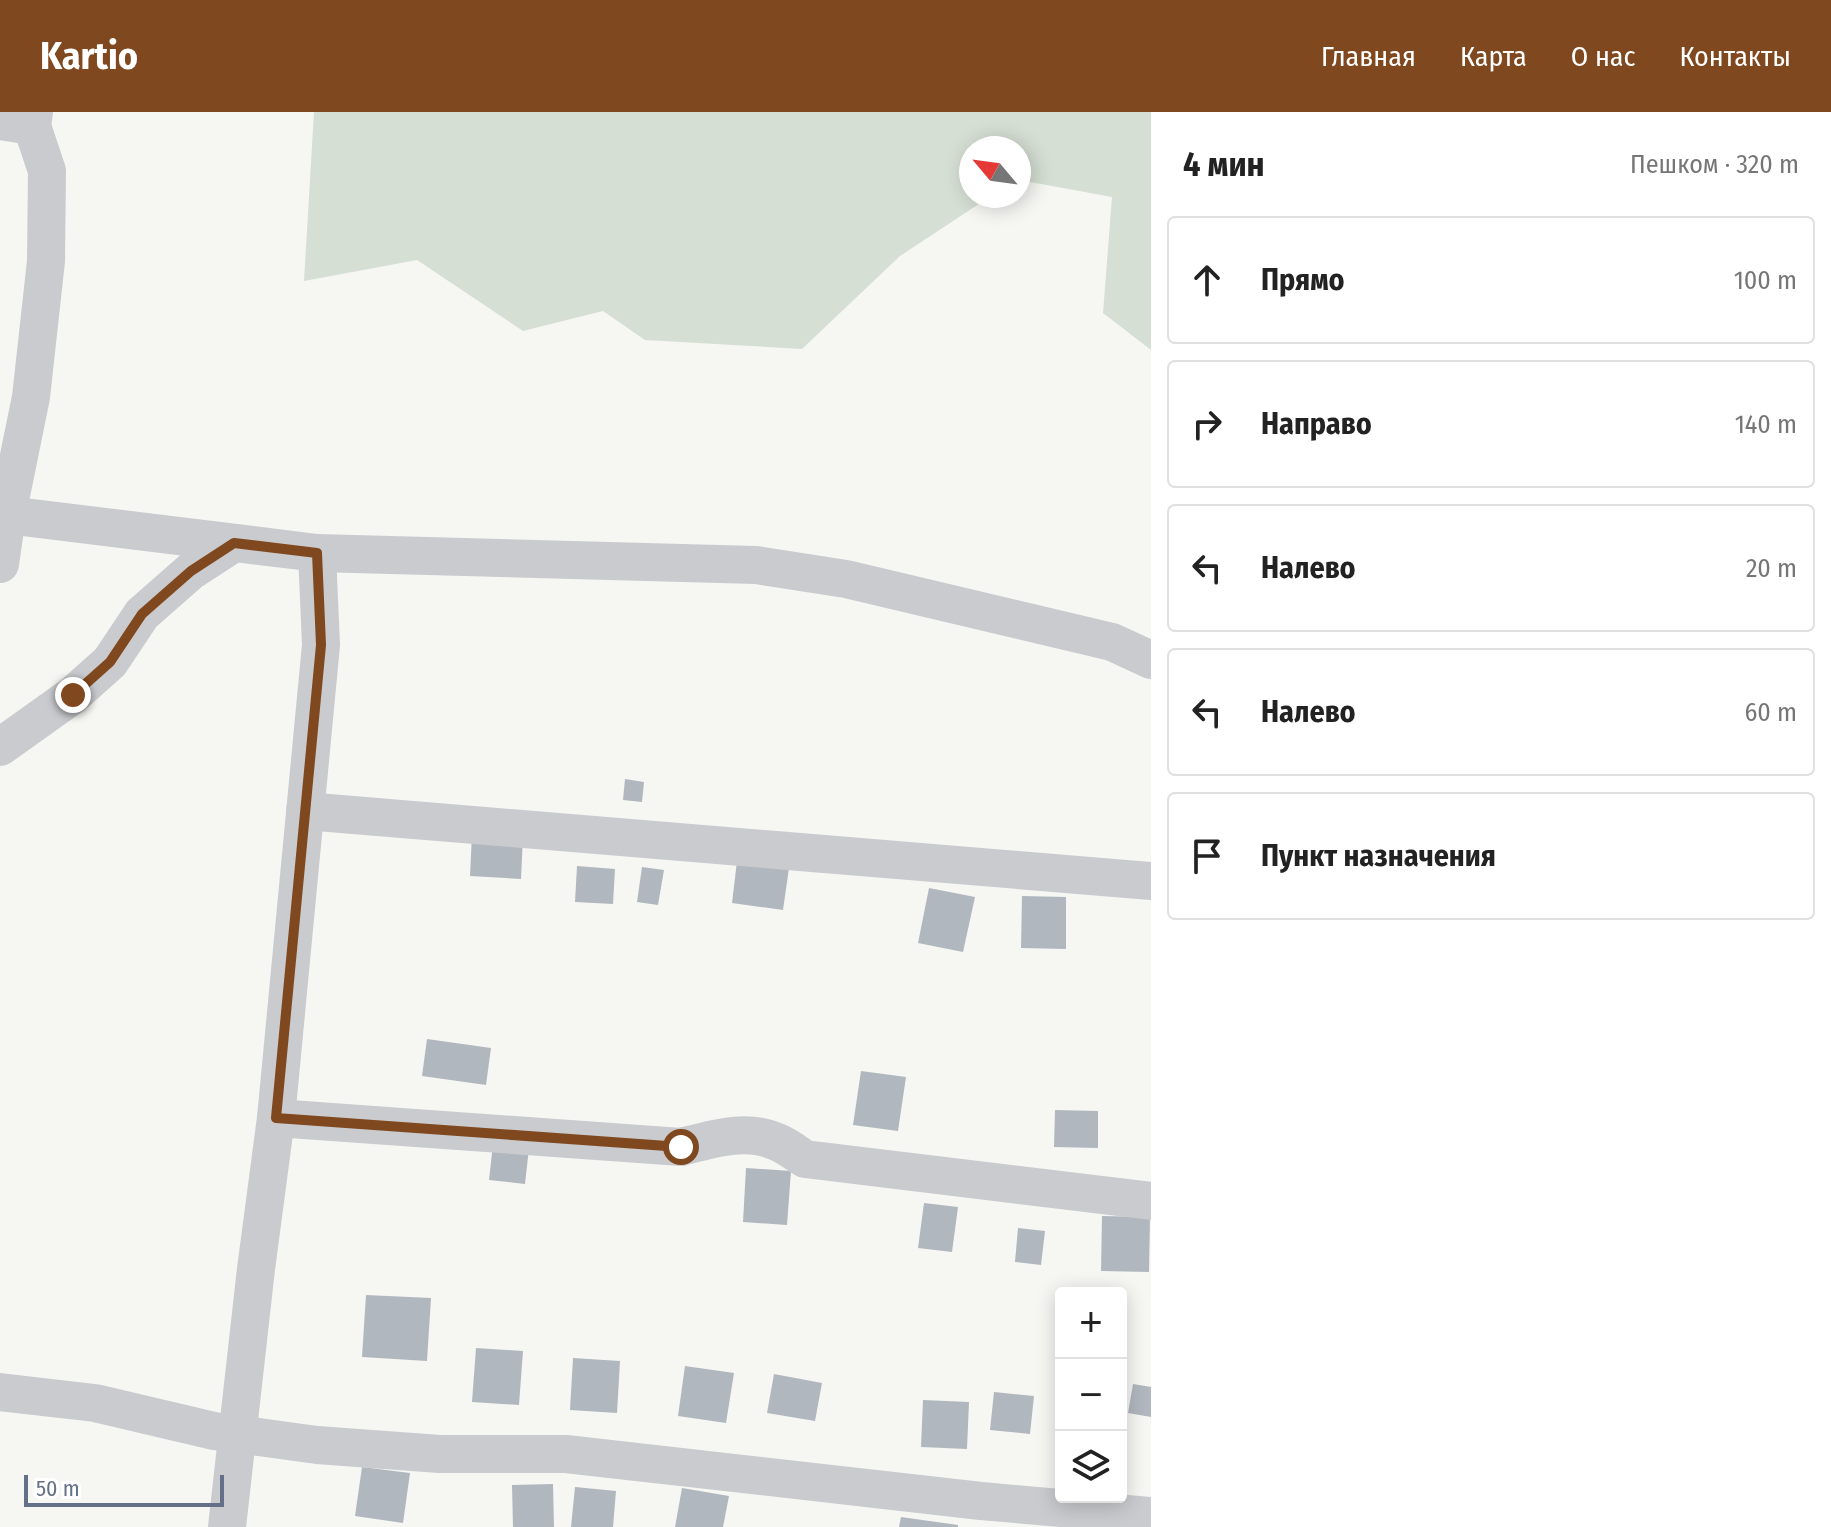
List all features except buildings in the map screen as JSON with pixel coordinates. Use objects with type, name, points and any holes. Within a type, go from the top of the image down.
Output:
[{"type":"street","points":[[0,564],[4,514],[31,397],[46,261],[47,171],[22,119]]},
{"type":"street","points":[[4,514],[317,553],[756,565],[846,579],[1097,638],[1151,660]]},
{"type":"street","points":[[0,747],[73,695],[110,662],[142,614],[191,571],[234,543]]},
{"type":"street","points":[[227,1527],[276,1118],[321,645],[317,553]]},
{"type":"street","points":[[305,811],[1151,881]]},
{"type":"street","points":[[276,1118],[681,1147],[717,1138],[750,1135],[777,1141],[805,1159],[1151,1201]]},
{"type":"street","points":[[0,1392],[95,1403],[174,1423],[317,1445],[440,1454],[566,1454],[981,1501],[1151,1516]]},
{"type":"shaded area","points":[[314,112],[1151,112],[1151,350],[1103,313],[1112,197],[1031,182],[1031,136],[959,136],[959,208],[973,208],[900,256],[802,349],[645,340],[603,311],[523,331],[417,260],[304,281]]},
{"type":"route","points":[[73,695],[110,662],[142,614],[191,571],[234,543],[317,553],[321,645],[276,1118],[681,1147]]}]
